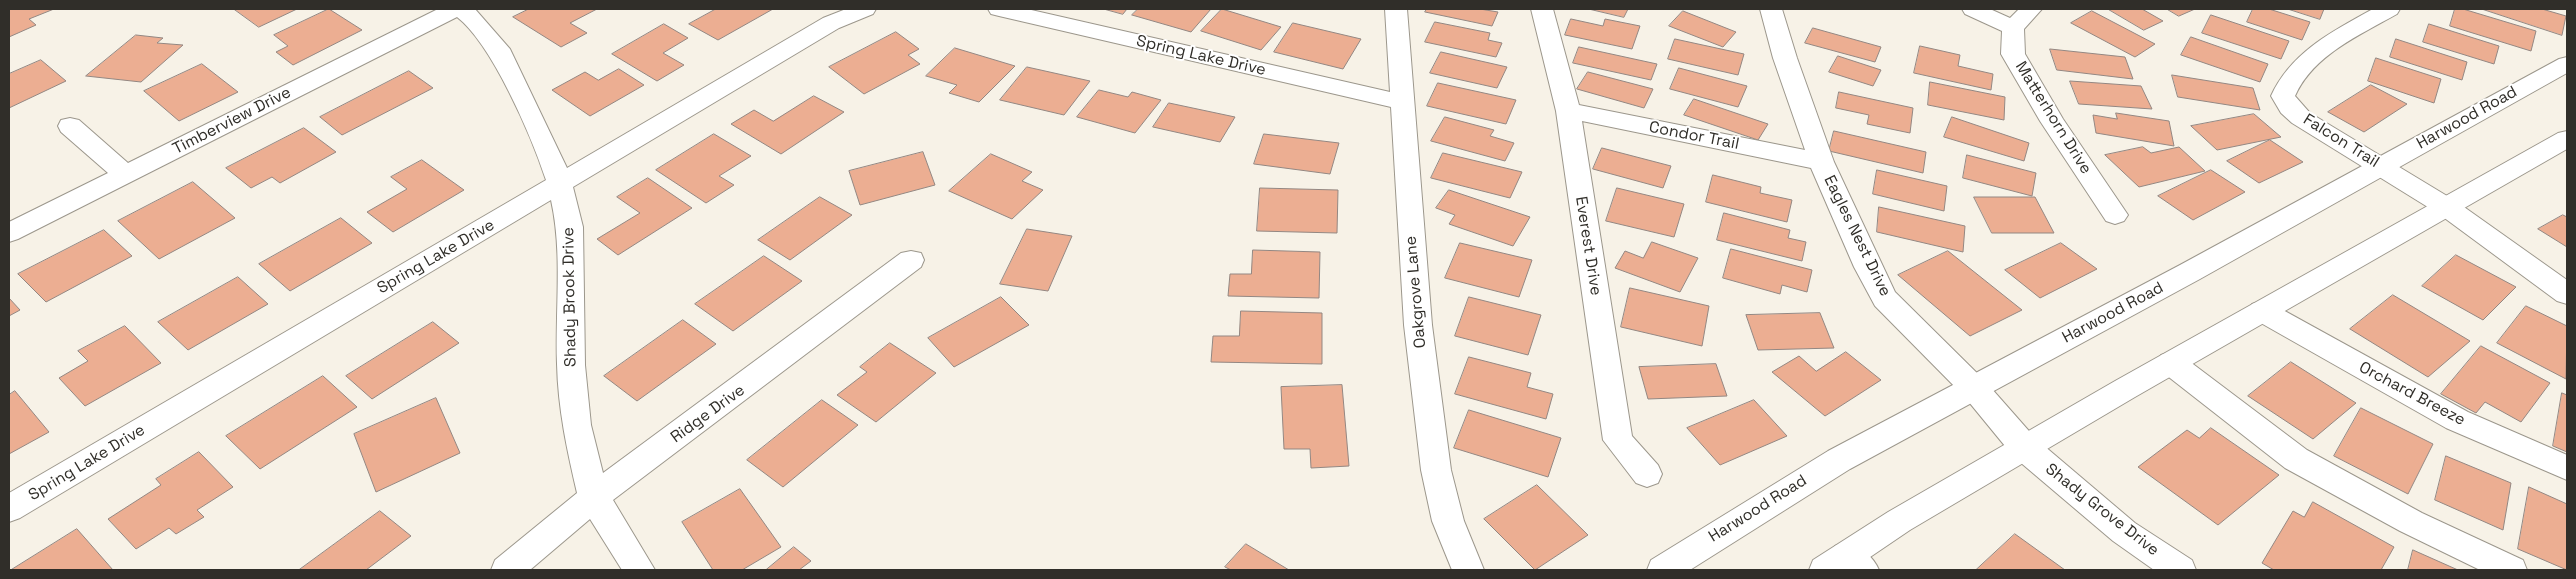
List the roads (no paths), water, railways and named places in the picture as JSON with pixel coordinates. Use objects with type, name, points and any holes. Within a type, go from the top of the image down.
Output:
[{"type":"street","name":"Timberview Drive","points":[[9,233],[455,9]]},
{"type":"street","name":"Shady Brook Drive","points":[[460,9],[467,13],[498,49],[550,155],[560,184],[570,227],[571,365],[576,425],[594,497],[639,570]]},
{"type":"street","name":"Spring Lake Drive","points":[[9,509],[831,23],[865,9]]},
{"type":"street","name":"Spring Lake Drive","points":[[999,9],[1402,102]]},
{"type":"street","name":"Oakgrove Lane","points":[[1396,9],[1418,325],[1436,470],[1448,521],[1468,570]]},
{"type":"street","name":"Everest Drive","points":[[1542,9],[1568,110],[1618,440],[1647,474]]},
{"type":"street","name":"Eagles Nest Drive","points":[[1771,9],[1785,58],[1821,162],[1868,267],[1886,298],[1974,388],[2025,448]]},
{"type":"street","points":[[1974,9],[2012,28],[2031,9]]},
{"type":"street","name":"Falcon Trail","points":[[2389,9],[2322,48],[2286,84],[2283,96],[2290,108],[2302,118],[2448,208]]},
{"type":"street","name":"Matterhorn Drive","points":[[2012,28],[2013,54],[2052,121],[2116,215]]},
{"type":"street","name":"Harwood Road","points":[[1662,570],[1839,460],[2567,64]]},
{"type":"street","name":"Condor Trail","points":[[1568,110],[1821,162]]},
{"type":"street","points":[[70,126],[126,174]]},
{"type":"street","points":[[1845,566],[1899,521],[2262,311],[2567,140]]},
{"type":"street","points":[[2448,208],[2567,294]]},
{"type":"street","name":"Ridge Drive","points":[[507,570],[594,497],[756,379],[911,260]]},
{"type":"street","name":"Orchard Breeze","points":[[2262,311],[2457,420],[2567,468]]},
{"type":"street","points":[[2171,363],[2296,458],[2411,522],[2512,570]]},
{"type":"street","name":"Shady Grove Drive","points":[[2025,448],[2124,532],[2180,570]]}]
